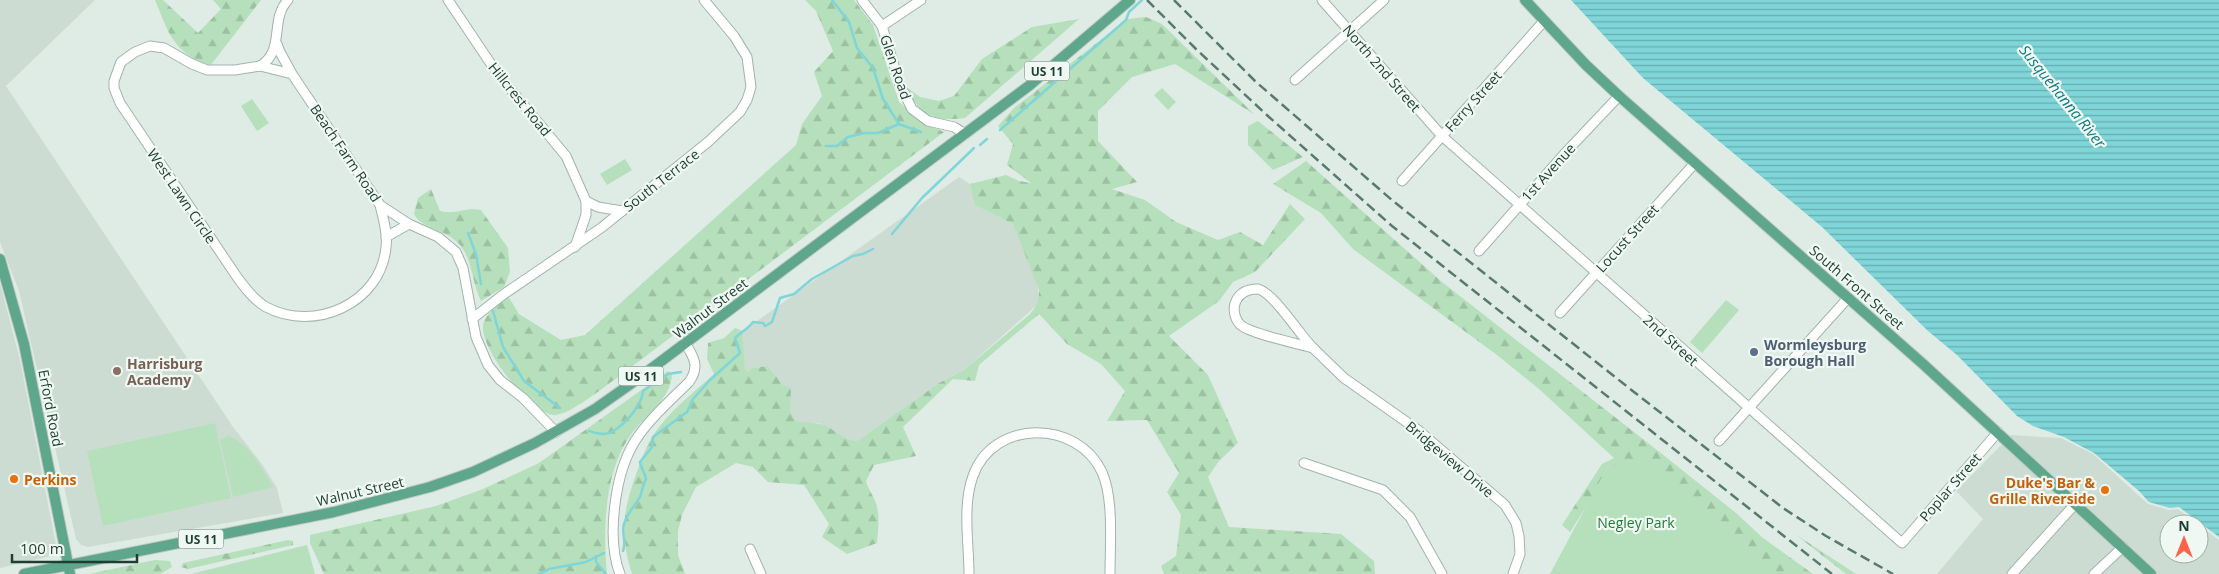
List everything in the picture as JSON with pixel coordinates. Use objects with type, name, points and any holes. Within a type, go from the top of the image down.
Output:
[{"type":"main road","name":"Walnut Street","points":[[69,570],[379,502],[430,488],[494,463],[556,432],[614,396],[965,134],[1030,85],[1130,0]]},
{"type":"main road","name":"South Front Street","points":[[1525,0],[1619,96],[1998,432],[2151,574]]},
{"type":"main road","name":"Erford Road","points":[[0,259],[24,344],[69,570]]},
{"type":"main road","name":"US 11","points":[[24,574],[69,570]]},
{"type":"street","points":[[260,66],[266,63],[277,44],[279,16],[288,0]]},
{"type":"street","name":"Hillcrest Road","points":[[448,0],[497,74],[566,156],[586,201]]},
{"type":"street","name":"South Terrace","points":[[472,319],[504,294],[575,247],[622,211],[731,123],[740,112],[749,95],[751,78],[747,57],[734,36],[704,0]]},
{"type":"street","name":"Glen Road","points":[[862,0],[882,26],[900,85],[912,109],[928,121],[954,127],[965,134]]},
{"type":"street","points":[[882,26],[921,0]]},
{"type":"street","name":"North 2nd Street","points":[[1322,0],[1442,136]]},
{"type":"street","points":[[1295,80],[1384,0]]},
{"type":"street","name":"Ferry Street","points":[[1402,181],[1544,21]]},
{"type":"street","name":"Beach Farm Road","points":[[277,44],[292,74],[380,205],[409,224],[448,244],[459,258],[466,282],[472,319],[481,350],[495,374],[523,398],[556,432]]},
{"type":"street","name":"West Lawn Circle","points":[[260,66],[235,70],[206,70],[164,48],[150,46],[123,59],[118,68],[114,88],[120,103],[227,264],[251,295],[266,306],[284,313],[313,316],[326,314],[350,304],[367,289],[380,269],[386,246],[380,205]]},
{"type":"street","points":[[260,66],[292,74]]},
{"type":"street","name":"1st Avenue","points":[[1478,251],[1518,204],[1619,96]]},
{"type":"street","name":"2nd Street","points":[[1442,136],[1902,543]]},
{"type":"street","name":"Locust Street","points":[[1560,313],[1695,163]]},
{"type":"street","points":[[575,247],[586,215],[586,201],[598,207],[622,211]]},
{"type":"street","points":[[386,238],[409,224]]},
{"type":"street","name":"Bridgeview Drive","points":[[1313,348],[1254,332],[1243,327],[1237,321],[1234,313],[1238,297],[1248,290],[1264,290],[1278,304],[1313,348],[1344,378],[1418,430],[1505,505],[1516,523],[1519,536],[1520,554],[1513,574]]},
{"type":"street","points":[[1719,441],[1848,298]]},
{"type":"street","points":[[620,574],[614,558],[614,529],[623,470],[627,457],[640,434],[689,382],[696,372],[694,358],[685,343]]},
{"type":"street","points":[[969,574],[968,497],[975,469],[986,454],[1011,438],[1030,432],[1043,432],[1062,436],[1084,449],[1094,459],[1103,474],[1108,502],[1110,574]]},
{"type":"street","name":"Poplar Street","points":[[1902,543],[1998,432]]},
{"type":"street","points":[[1304,463],[1383,490],[1410,517],[1442,574]]},
{"type":"street","points":[[2012,574],[2076,503]]},
{"type":"street","points":[[2094,574],[2123,547]]},
{"type":"street","points":[[750,549],[761,574]]},
{"type":"shaded area","name":"Harrisburg Academy","points":[[0,0],[95,0],[6,86],[233,427],[262,464],[277,488],[283,513],[88,547],[81,545],[76,539],[19,291],[0,242]]},
{"type":"shaded area","points":[[959,177],[970,184],[976,205],[1013,224],[1037,281],[1039,298],[1036,306],[964,370],[939,383],[857,441],[849,441],[819,423],[806,424],[796,421],[790,410],[783,385],[768,366],[753,368],[748,372],[745,369],[743,331]]},
{"type":"shaded area","points":[[0,283],[20,360],[57,550],[55,555],[0,568]]},
{"type":"shaded area","points":[[2011,435],[2061,438],[2093,454],[2148,504],[2169,510],[2178,509],[2185,514],[2159,514],[2159,564],[2209,564],[2209,532],[2219,540],[2219,574],[1937,574],[1983,519],[1956,491]]},
{"type":"green space","points":[[155,0],[163,0],[198,33],[221,9],[213,0],[261,0],[210,66],[188,55],[174,41],[164,23]]},
{"type":"green space","points":[[805,0],[854,0],[873,25],[899,102],[921,122],[944,132],[594,395],[562,414],[555,415],[534,405],[510,381],[485,338],[484,323],[492,310],[508,296],[519,314],[561,340],[585,335],[796,145],[802,124],[822,96],[814,72],[833,51],[816,11]]},
{"type":"green space","points":[[1146,17],[1162,24],[1255,115],[1175,64],[1132,77],[1098,111],[1098,141],[1137,182],[1112,189],[1145,200],[1176,222],[1218,240],[1240,232],[1263,245],[1290,204],[1305,219],[1255,272],[1233,282],[1219,301],[1169,336],[1208,375],[1238,443],[1219,461],[1208,477],[1229,527],[1341,534],[1374,561],[1375,574],[1164,574],[1161,566],[1176,556],[1181,515],[1167,492],[1179,473],[1147,420],[1107,421],[1125,391],[1101,364],[1067,344],[1039,314],[979,365],[975,381],[953,379],[903,427],[916,456],[874,465],[866,481],[875,500],[878,512],[877,543],[847,554],[822,537],[829,524],[804,485],[768,482],[753,467],[736,463],[696,487],[682,515],[678,531],[678,555],[685,574],[632,574],[624,531],[628,499],[644,453],[658,428],[681,403],[714,374],[707,359],[708,343],[724,338],[735,328],[743,331],[745,369],[748,372],[752,368],[768,366],[783,385],[791,388],[790,410],[796,421],[817,423],[847,439],[857,441],[939,383],[964,370],[1030,314],[1037,303],[1039,290],[1013,224],[975,205],[970,184],[1006,175],[1019,181],[1031,183],[1007,165],[1013,144],[998,126],[1014,108],[1127,19]]},
{"type":"green space","points":[[1079,19],[965,118],[944,119],[928,114],[916,104],[905,86],[920,97],[939,101],[954,96],[982,59],[1032,27]]},
{"type":"green space","points":[[1162,88],[1176,102],[1168,110],[1154,95]]},
{"type":"green space","points":[[252,99],[269,123],[257,131],[241,106]]},
{"type":"green space","points":[[1258,121],[1303,157],[1273,170],[1248,145],[1248,126]]},
{"type":"green space","points":[[625,159],[632,170],[607,185],[600,174]]},
{"type":"green space","points":[[1306,161],[1442,282],[1736,513],[1763,538],[1813,574],[1726,574],[1598,488],[1570,532],[1562,525],[1602,464],[1614,458],[1539,389],[1497,355],[1353,249],[1321,213],[1273,184]]},
{"type":"green space","points":[[431,189],[440,211],[481,210],[508,248],[510,272],[504,287],[481,301],[469,261],[462,247],[451,237],[422,223],[414,214],[418,198]]},
{"type":"green space","points":[[1726,300],[1739,310],[1702,353],[1690,342]]},
{"type":"green space","points":[[668,371],[672,374],[667,392],[630,436],[621,451],[615,467],[607,503],[605,540],[607,574],[324,574],[310,543],[310,535],[436,506],[483,489],[539,463]]},
{"type":"green space","points":[[215,423],[231,498],[103,526],[87,451]]},
{"type":"green space","points":[[229,436],[237,440],[249,451],[273,487],[233,497],[220,440]]},
{"type":"green space","name":"Negley Park","points":[[1618,462],[1647,463],[1772,574],[1550,574],[1604,473]]},
{"type":"green space","points":[[1795,534],[1856,574],[1846,574]]},
{"type":"green space","points":[[288,540],[293,541],[293,545],[188,569],[181,567],[183,563]]},
{"type":"green space","points":[[307,545],[315,574],[191,574]]},
{"type":"green space","points":[[155,560],[170,561],[172,567],[160,574],[89,574]]},
{"type":"water","name":"Susquehanna River","points":[[1571,0],[2219,0],[2219,537],[2209,530],[2209,514],[2188,514],[2179,507],[2170,508],[2149,502],[2139,491],[2094,453],[2064,437],[2033,426],[2017,416],[1957,355],[1928,331],[1822,227],[1643,78]]},
{"type":"waterway","points":[[832,0],[849,22],[857,48],[873,68],[883,99],[899,124],[921,132]]},
{"type":"waterway","points":[[1000,130],[1126,20],[1129,12],[1142,0]]},
{"type":"waterway","points":[[826,146],[837,146],[848,137],[864,133],[878,133],[899,124]]},
{"type":"waterway","points":[[980,145],[987,139]]},
{"type":"waterway","points":[[892,234],[922,198],[974,148]]},
{"type":"waterway","points":[[468,233],[476,254],[481,284]]},
{"type":"waterway","points":[[623,551],[625,520],[640,497],[646,479],[640,462],[652,447],[653,437],[687,412],[693,399],[710,380],[740,353],[735,338],[753,322],[763,323],[765,326],[772,322],[780,298],[794,294],[812,279],[853,256],[873,249]]},
{"type":"waterway","points":[[493,311],[503,347],[524,381],[560,408]]},
{"type":"waterway","points":[[589,431],[603,434],[612,432],[632,414],[640,403],[643,391],[668,374],[681,372]]},
{"type":"waterway","points":[[539,574],[549,569],[586,562],[604,553]]},
{"type":"waterway","points":[[596,556],[596,562],[606,574]]},
{"type":"railway","points":[[1147,0],[1269,117],[1392,226],[1832,574]]},
{"type":"railway","points":[[1174,0],[1255,81],[1393,201],[1783,508],[1826,536],[1893,574]]},
{"type":"place","name":"Wormleysburg Borough Hall","points":[[1754,352]]},
{"type":"place","name":"Harrisburg Academy","points":[[117,371]]},
{"type":"place","name":"Perkins","points":[[14,479]]},
{"type":"place","name":"Duke's Bar & Grille Riverside","points":[[2105,490]]}]
